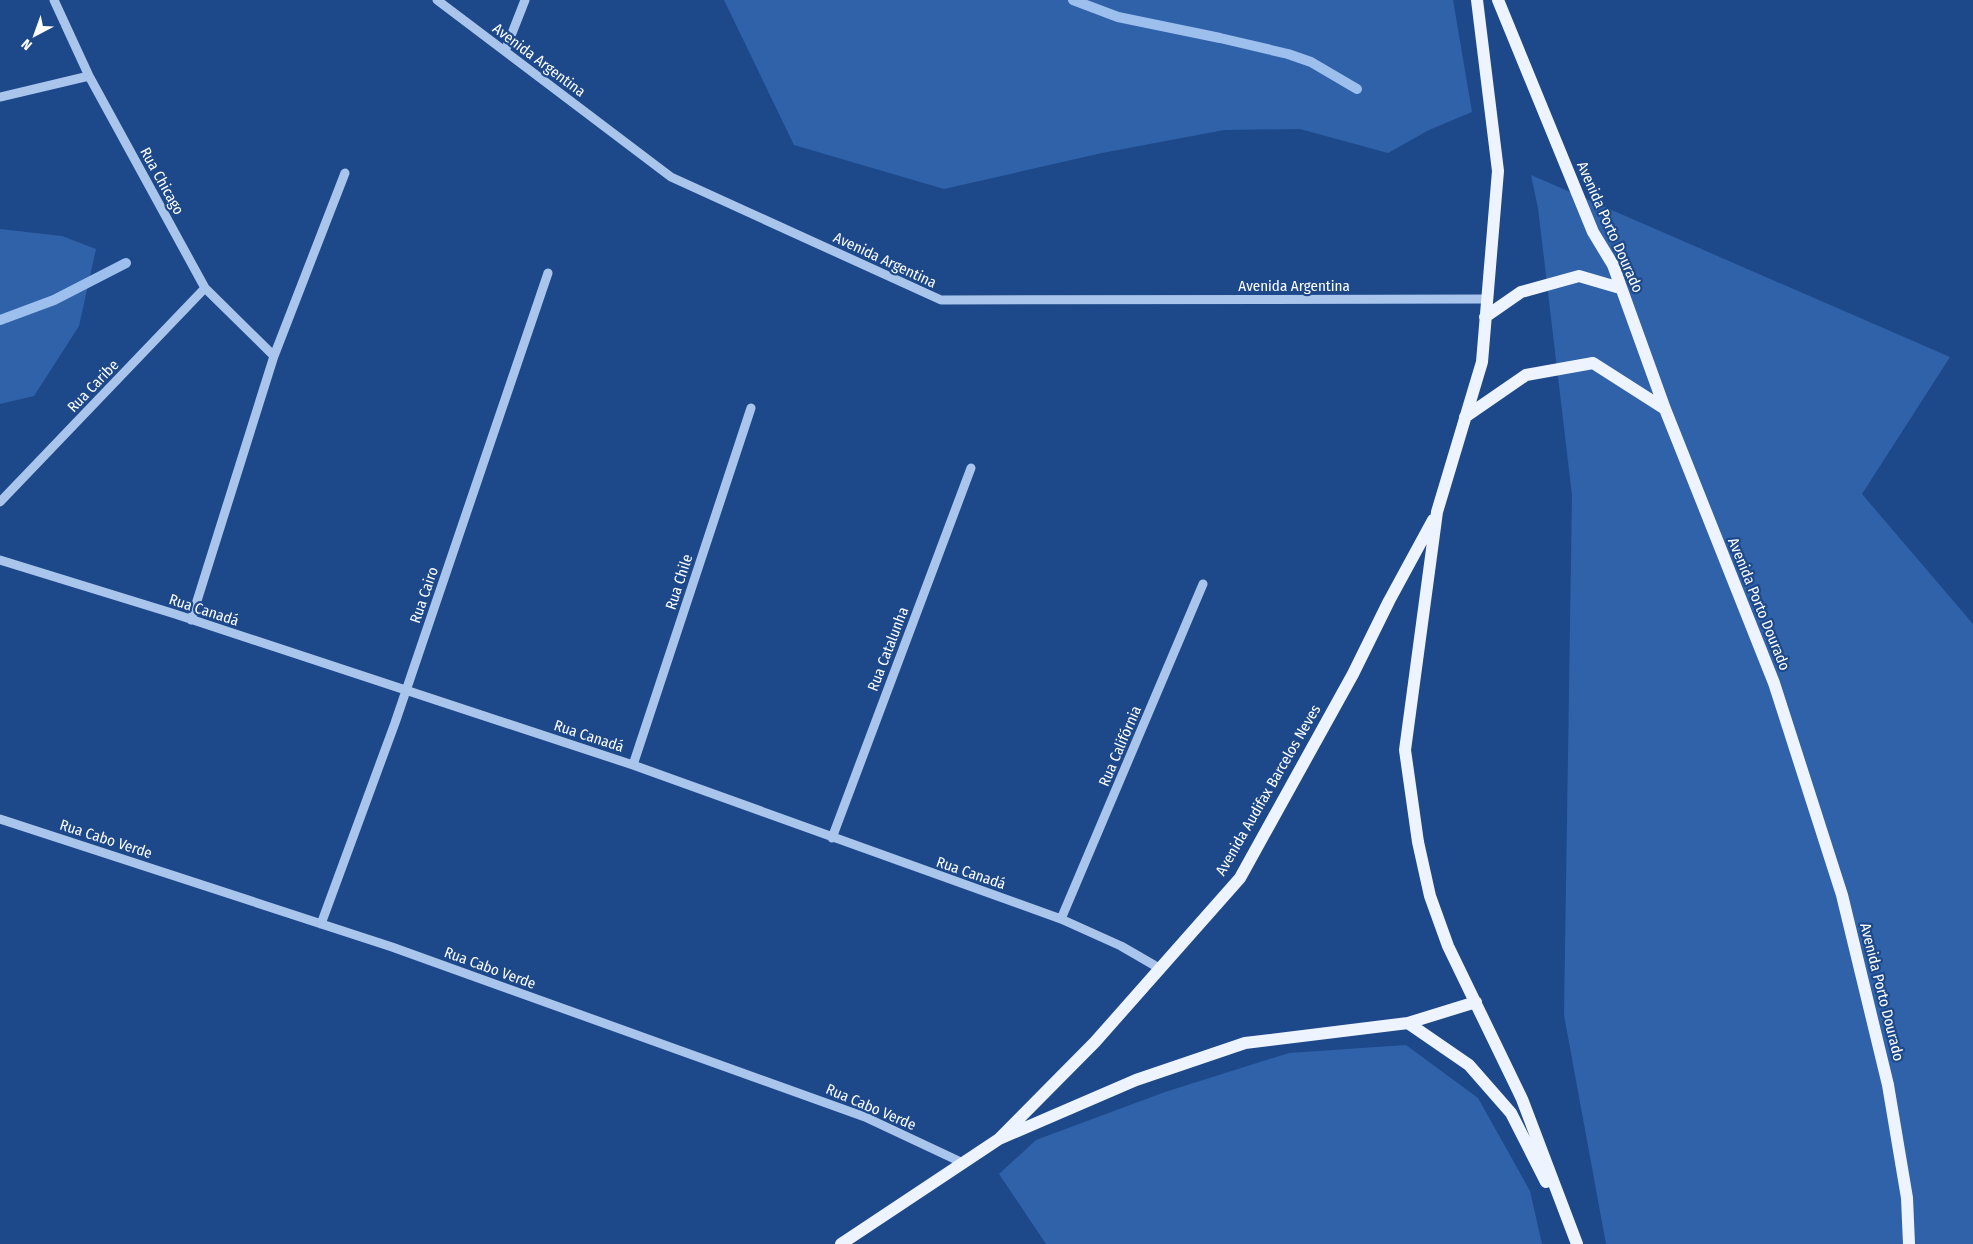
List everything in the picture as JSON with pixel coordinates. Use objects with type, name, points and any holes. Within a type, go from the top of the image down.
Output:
[{"type":"main road","points":[[1477,0],[1498,171],[1482,362],[1437,512],[1405,750],[1418,842],[1430,896],[1448,946],[1522,1099],[1577,1244]]},
{"type":"main road","name":"Avenida Porto Dourado","points":[[1498,0],[1593,232],[1613,265],[1664,409],[1774,683],[1842,895],[1888,1085],[1907,1198],[1909,1244]]},
{"type":"main road","points":[[1485,316],[1521,292],[1579,276],[1620,288]]},
{"type":"main road","points":[[1465,417],[1526,375],[1593,363],[1664,409]]},
{"type":"main road","name":"Avenida Audifax Barcelos Neves","points":[[999,1139],[1095,1042],[1158,968],[1240,878],[1353,674],[1389,601],[1437,512]]},
{"type":"main road","name":"Avenida Audifax Barcelos Neves","points":[[841,1244],[999,1139],[1136,1080],[1245,1043],[1408,1023],[1476,1002]]},
{"type":"main road","points":[[1408,1023],[1469,1065],[1511,1114],[1577,1244]]},
{"type":"street","name":"Rua Chicago","points":[[54,0],[88,76],[205,288],[274,356]]},
{"type":"street","name":"Avenida Argentina","points":[[437,0],[671,177],[941,300],[1486,299]]},
{"type":"street","points":[[505,51],[525,0]]},
{"type":"street","points":[[0,97],[88,76]]},
{"type":"street","points":[[191,620],[274,356],[345,173]]},
{"type":"street","name":"Rua Cairo","points":[[321,924],[406,691],[548,273]]},
{"type":"street","name":"Rua Caribe","points":[[0,502],[205,288]]},
{"type":"street","name":"Rua Chile","points":[[633,765],[751,408]]},
{"type":"street","name":"Rua Catalunha","points":[[832,838],[971,468]]},
{"type":"street","name":"Rua Canadá","points":[[0,560],[191,620],[633,765],[1061,919],[1121,946],[1158,968]]},
{"type":"street","name":"Rua Califórnia","points":[[1061,919],[1204,584]]},
{"type":"street","name":"Rua Cabo Verde","points":[[0,819],[321,924],[865,1117],[963,1163]]},
{"type":"shaded area","points":[[724,0],[1453,0],[1472,112],[1429,130],[1388,153],[1300,129],[1224,130],[1102,153],[944,189],[794,145]]},
{"type":"shaded area","points":[[1531,175],[1950,357],[1862,494],[1973,624],[1973,1244],[1606,1244],[1564,1015],[1572,495],[1538,208]]},
{"type":"shaded area","points":[[0,229],[62,236],[96,249],[79,326],[34,396],[0,404]]},
{"type":"shaded area","points":[[1406,1045],[1478,1098],[1530,1191],[1542,1244],[1046,1244],[999,1174],[1036,1140],[1165,1092],[1289,1053]]},
{"type":"waterway","points":[[1073,0],[1118,17],[1288,54],[1311,62],[1357,89]]},
{"type":"waterway","points":[[0,320],[54,300],[126,263]]}]
